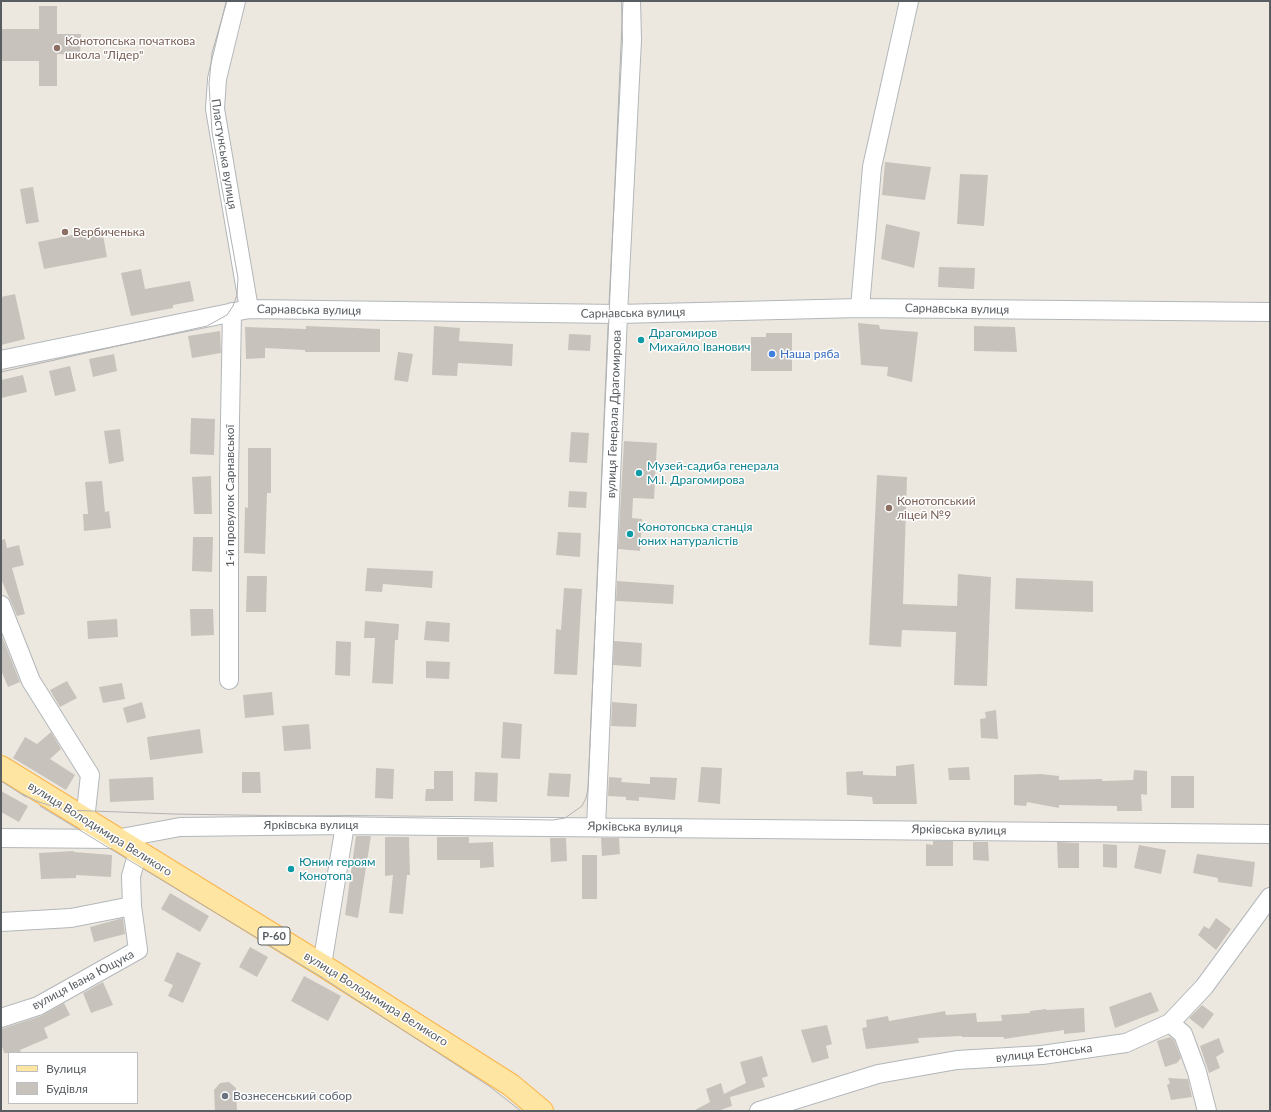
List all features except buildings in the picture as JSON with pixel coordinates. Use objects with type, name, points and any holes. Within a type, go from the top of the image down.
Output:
[{"type":"main road","name":"вулиця Володимира Великого","points":[[1,767],[322,965],[511,1085],[542,1111]]},
{"type":"street","name":"Пластунська вулиця","points":[[236,1],[217,79],[215,109],[249,309]]},
{"type":"street","name":"вулиця Генерала Драгомирова","points":[[596,827],[618,314],[632,40],[631,1]]},
{"type":"street","points":[[860,308],[872,168],[909,1]]},
{"type":"street","name":"Сарнавська вулиця","points":[[1,360],[249,309],[618,314],[860,308],[1270,312]]},
{"type":"street","name":"1-й провулок Сарнавської","points":[[229,680],[229,475],[232,312]]},
{"type":"street","points":[[1,605],[32,681],[90,775],[85,820]]},
{"type":"street","points":[[322,965],[345,825]]},
{"type":"street","name":"Ярківська вулиця","points":[[1,838],[116,839],[180,827],[345,825],[1270,834]]},
{"type":"street","name":"вулиця Івана Ющука","points":[[1,1018],[38,1006],[138,950],[132,906],[131,876],[138,852]]},
{"type":"street","name":"вулиця Естонська","points":[[759,1111],[878,1074],[956,1060],[1042,1055],[1126,1043],[1170,1023],[1204,987],[1270,897]]},
{"type":"street","points":[[1,922],[71,918],[132,906]]},
{"type":"street","points":[[1170,1023],[1183,1034],[1197,1072],[1207,1111]]},
{"type":"tram line","points":[[1,372],[207,326],[227,315],[233,306],[237,295],[238,278],[212,132],[209,84],[212,53],[227,1]]},
{"type":"tram line","points":[[22,794],[39,802],[65,810],[174,814],[553,820],[565,818],[582,806],[586,798],[588,788],[623,1]]},
{"type":"tram line","points":[[1,781],[26,797]]},
{"type":"tram line","points":[[40,806],[323,978],[489,1086],[521,1111]]},
{"type":"place","name":"Конотопська початкова школа \"Лідер\"","points":[[57,48]]},
{"type":"place","name":"Вербиченька","points":[[65,232]]},
{"type":"place","name":"Драгомиров Михайло Іванович","points":[[641,340]]},
{"type":"place","name":"Наша ряба","points":[[772,354]]},
{"type":"place","name":"Музей-садиба генерала М.І. Драгомирова","points":[[639,473]]},
{"type":"place","name":"Конотопський ліцей №9","points":[[889,508]]},
{"type":"place","name":"Конотопська станція юних натуралістів","points":[[630,534]]},
{"type":"place","name":"Юним героям Конотопа","points":[[291,869]]},
{"type":"place","name":"Вознесенський собор","points":[[225,1096]]}]
